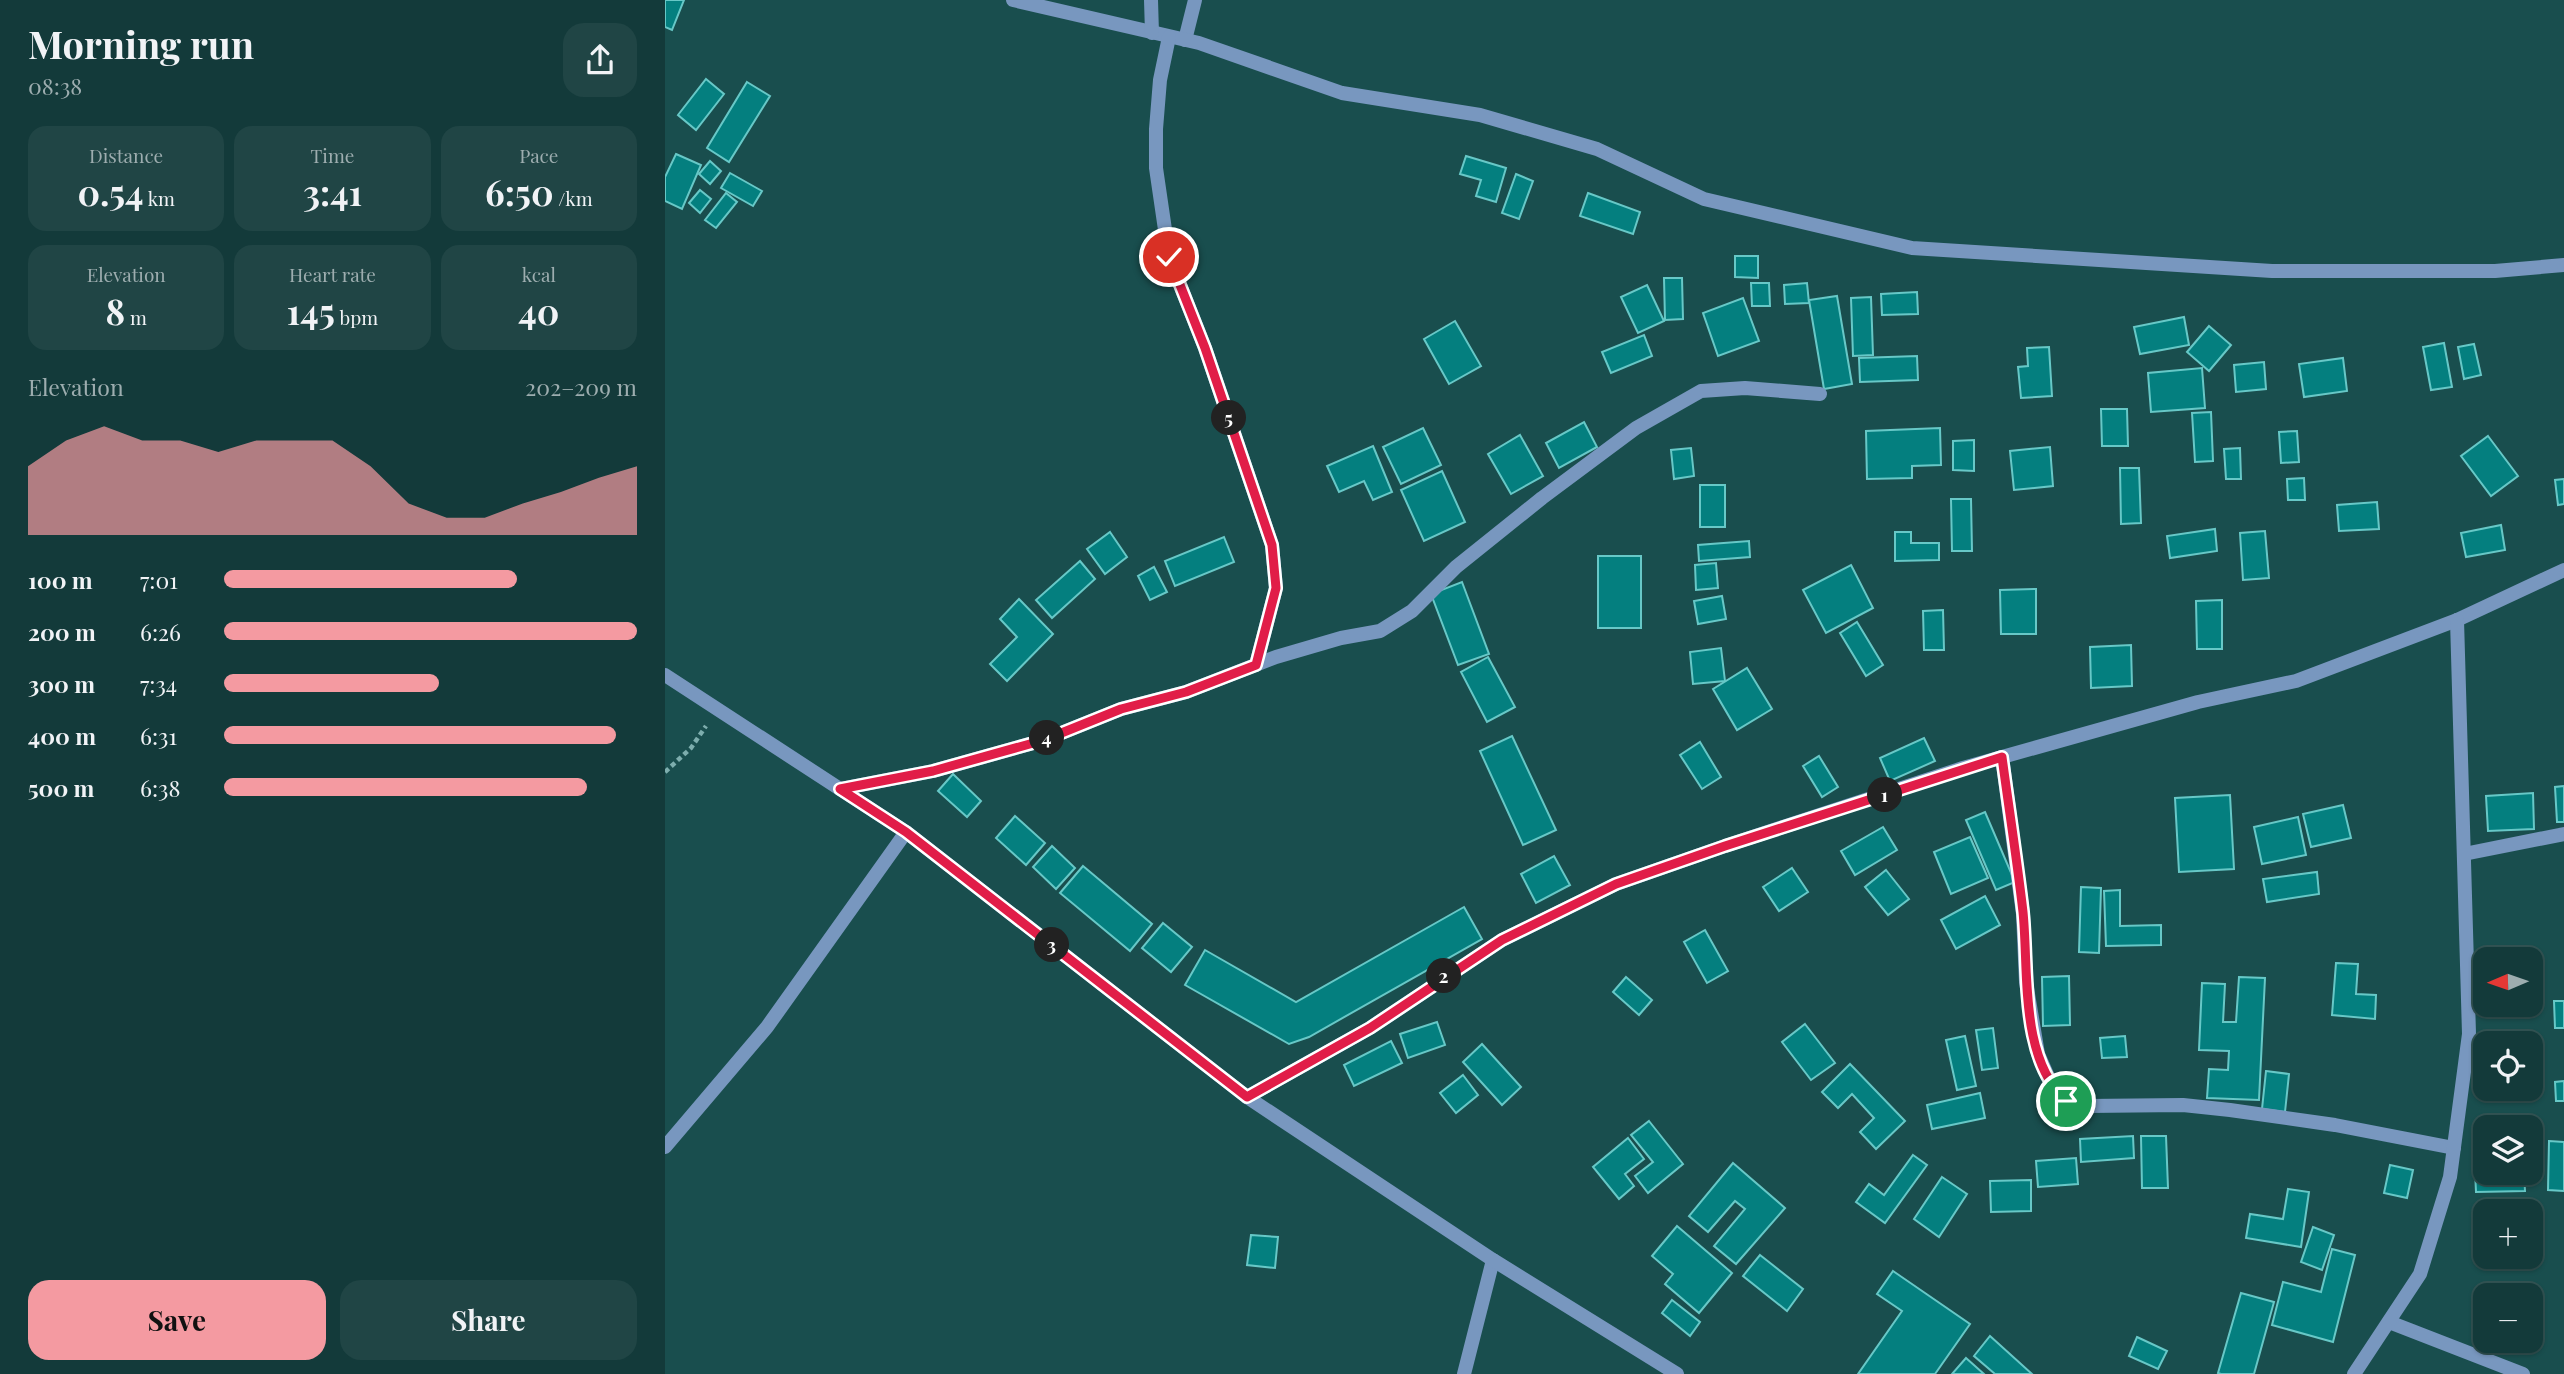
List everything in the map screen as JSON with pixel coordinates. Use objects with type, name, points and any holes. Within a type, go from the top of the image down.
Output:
[{"type":"street","points":[[1013,0],[1185,40],[1342,93],[1480,114],[1597,149],[1705,199],[1912,248],[2272,271],[2495,271],[2564,265]]},
{"type":"street","points":[[1151,0],[1153,33]]},
{"type":"street","points":[[1185,40],[1195,0]]},
{"type":"street","points":[[1169,37],[1160,80],[1156,128],[1156,168],[1169,257],[1205,348],[1272,545],[1276,588],[1256,665]]},
{"type":"street","points":[[840,789],[933,771],[1044,740],[1121,709],[1186,692],[1256,665],[1341,638],[1380,631],[1412,611],[1456,567],[1552,490],[1636,428],[1701,391],[1745,388],[1820,394]]},
{"type":"street","points":[[1247,1097],[1370,1028],[1502,940],[1616,884],[2002,757],[2198,702],[2296,681],[2457,621],[2564,570]]},
{"type":"street","points":[[2354,1374],[2420,1274],[2450,1177],[2454,1149],[2469,1034],[2457,621]]},
{"type":"street","points":[[665,675],[906,832],[1247,1097],[1493,1260],[1677,1374]]},
{"type":"street","points":[[2002,757],[2023,914],[2026,982],[2038,1054],[2053,1088],[2066,1101],[2087,1106],[2183,1105],[2230,1110],[2335,1125],[2454,1149]]},
{"type":"street","points":[[665,1147],[767,1027],[906,832]]},
{"type":"street","points":[[2464,854],[2564,834]]},
{"type":"street","points":[[1464,1374],[1493,1260]]},
{"type":"street","points":[[2389,1321],[2523,1374]]},
{"type":"path","points":[[665,772],[691,748],[719,710]]},
{"type":"building","points":[[665,0],[684,0],[672,30],[665,27]]},
{"type":"building","points":[[706,79],[724,94],[696,130],[678,115]]},
{"type":"building","points":[[747,82],[770,96],[729,162],[707,148]]},
{"type":"building","points":[[676,154],[701,165],[682,209],[665,201],[665,177]]},
{"type":"building","points":[[1466,156],[1506,168],[1496,202],[1476,196],[1481,180],[1460,174]]},
{"type":"building","points":[[710,161],[721,171],[710,184],[699,174]]},
{"type":"building","points":[[730,173],[762,191],[753,206],[721,188]]},
{"type":"building","points":[[1516,174],[1533,181],[1519,219],[1502,213]]},
{"type":"building","points":[[700,190],[711,199],[700,213],[689,203]]},
{"type":"building","points":[[726,193],[737,202],[716,228],[705,220]]},
{"type":"building","points":[[1588,193],[1640,212],[1633,234],[1580,216]]},
{"type":"building","points":[[1735,256],[1758,256],[1758,278],[1735,277]]},
{"type":"building","points":[[1664,278],[1682,278],[1683,319],[1665,320]]},
{"type":"building","points":[[1751,283],[1769,283],[1770,306],[1752,306]]},
{"type":"building","points":[[1807,283],[1809,303],[1785,304],[1784,285]]},
{"type":"building","points":[[1647,285],[1664,321],[1638,333],[1621,297]]},
{"type":"building","points":[[1917,292],[1918,314],[1882,315],[1881,294]]},
{"type":"building","points":[[1837,296],[1852,384],[1824,389],[1809,300]]},
{"type":"building","points":[[1871,297],[1873,355],[1853,356],[1851,298]]},
{"type":"building","points":[[1743,298],[1759,341],[1718,356],[1703,313]]},
{"type":"building","points":[[2184,317],[2189,345],[2140,354],[2134,327]]},
{"type":"building","points":[[1455,321],[1481,366],[1449,384],[1424,339]]},
{"type":"building","points":[[2209,326],[2231,345],[2209,371],[2187,352]]},
{"type":"building","points":[[1644,335],[1652,356],[1611,373],[1602,352]]},
{"type":"building","points":[[2444,343],[2452,387],[2431,390],[2423,347]]},
{"type":"building","points":[[2474,344],[2481,375],[2464,379],[2458,347]]},
{"type":"building","points":[[2049,347],[2052,396],[2021,398],[2018,367],[2028,366],[2027,348]]},
{"type":"building","points":[[1917,356],[1918,380],[1860,382],[1859,358]]},
{"type":"building","points":[[2343,358],[2347,391],[2304,397],[2299,364]]},
{"type":"building","points":[[2264,362],[2266,389],[2236,392],[2234,365]]},
{"type":"building","points":[[2202,368],[2205,408],[2151,412],[2148,373]]},
{"type":"building","points":[[2101,409],[2127,409],[2128,446],[2102,446]]},
{"type":"building","points":[[2211,412],[2213,461],[2195,462],[2192,413]]},
{"type":"building","points":[[1584,422],[1597,447],[1559,468],[1546,443]]},
{"type":"building","points":[[1423,428],[1441,465],[1401,484],[1383,447]]},
{"type":"building","points":[[1940,428],[1941,465],[1912,466],[1912,478],[1867,479],[1866,431]]},
{"type":"building","points":[[2297,431],[2299,462],[2281,463],[2279,432]]},
{"type":"building","points":[[1520,435],[1543,476],[1511,494],[1488,454]]},
{"type":"building","points":[[2488,436],[2518,476],[2491,496],[2461,456]]},
{"type":"building","points":[[1974,440],[1974,471],[1953,470],[1953,441]]},
{"type":"building","points":[[1373,446],[1392,492],[1373,500],[1364,481],[1339,492],[1327,466]]},
{"type":"building","points":[[2050,447],[2053,486],[2014,490],[2010,451]]},
{"type":"building","points":[[1691,448],[1694,476],[1674,479],[1671,450]]},
{"type":"building","points":[[2240,448],[2241,479],[2226,479],[2224,449]]},
{"type":"building","points":[[2120,468],[2139,468],[2141,523],[2121,524]]},
{"type":"building","points":[[1442,471],[1465,522],[1424,541],[1401,490]]},
{"type":"building","points":[[2304,478],[2305,500],[2288,500],[2287,479]]},
{"type":"building","points":[[2564,479],[2564,504],[2558,505],[2555,480]]},
{"type":"building","points":[[1700,485],[1725,485],[1725,527],[1700,527]]},
{"type":"building","points":[[1951,499],[1971,499],[1972,551],[1952,551]]},
{"type":"building","points":[[2377,502],[2379,529],[2339,531],[2337,505]]},
{"type":"building","points":[[2501,525],[2505,550],[2466,557],[2461,533]]},
{"type":"building","points":[[2215,529],[2217,551],[2170,558],[2167,536]]},
{"type":"building","points":[[2265,531],[2269,578],[2243,580],[2240,533]]},
{"type":"building","points":[[1110,532],[1127,557],[1105,574],[1087,549]]},
{"type":"building","points":[[1895,532],[1911,532],[1911,543],[1939,543],[1939,560],[1895,561]]},
{"type":"building","points":[[1224,537],[1234,562],[1175,586],[1165,561]]},
{"type":"building","points":[[1749,541],[1750,557],[1699,561],[1698,545]]},
{"type":"building","points":[[1598,556],[1641,556],[1641,628],[1598,628]]},
{"type":"building","points":[[1080,561],[1095,579],[1052,618],[1036,600]]},
{"type":"building","points":[[1716,563],[1718,588],[1696,590],[1695,565]]},
{"type":"building","points":[[1851,565],[1873,608],[1826,633],[1803,590]]},
{"type":"building","points":[[1154,567],[1167,592],[1150,600],[1138,576]]},
{"type":"building","points":[[1462,582],[1489,654],[1458,665],[1431,594]]},
{"type":"building","points":[[2036,589],[2036,634],[2001,634],[2000,590]]},
{"type":"building","points":[[1722,596],[1726,619],[1698,624],[1694,601]]},
{"type":"building","points":[[1019,599],[1053,634],[1007,681],[990,664],[1017,637],[1000,619]]},
{"type":"building","points":[[2222,600],[2222,649],[2197,649],[2196,601]]},
{"type":"building","points":[[1943,610],[1944,650],[1924,650],[1923,611]]},
{"type":"building","points":[[1857,622],[1883,665],[1866,676],[1840,633]]},
{"type":"building","points":[[2131,645],[2132,686],[2091,688],[2090,647]]},
{"type":"building","points":[[1721,648],[1725,681],[1693,684],[1690,652]]},
{"type":"building","points":[[1488,657],[1515,707],[1487,722],[1461,672]]},
{"type":"building","points":[[1747,668],[1772,709],[1737,730],[1713,689]]},
{"type":"building","points":[[1512,736],[1556,830],[1523,845],[1480,751]]},
{"type":"building","points":[[1924,738],[1935,761],[1890,781],[1880,758]]},
{"type":"building","points":[[1700,742],[1721,777],[1702,789],[1680,755]]},
{"type":"building","points":[[1819,756],[1838,787],[1822,797],[1803,766]]},
{"type":"building","points":[[953,774],[981,801],[967,817],[938,791]]},
{"type":"building","points":[[2564,786],[2564,822],[2557,822],[2555,787]]},
{"type":"building","points":[[2533,793],[2534,829],[2488,831],[2486,796]]},
{"type":"building","points":[[2230,795],[2234,869],[2179,872],[2175,798]]},
{"type":"building","points":[[2343,805],[2351,838],[2311,847],[2303,814]]},
{"type":"building","points":[[1985,812],[2015,882],[1996,890],[1966,820]]},
{"type":"building","points":[[1015,816],[1045,843],[1026,865],[996,838]]},
{"type":"building","points":[[2298,817],[2306,855],[2262,864],[2254,827]]},
{"type":"building","points":[[1883,827],[1897,850],[1855,875],[1841,851]]},
{"type":"building","points":[[1970,837],[1988,878],[1951,894],[1934,852]]},
{"type":"building","points":[[1052,846],[1075,868],[1056,889],[1033,867]]},
{"type":"building","points":[[1554,856],[1570,885],[1536,903],[1521,874]]},
{"type":"building","points":[[1083,866],[1152,924],[1130,951],[1060,893]]},
{"type":"building","points":[[1792,868],[1808,892],[1779,911],[1763,887]]},
{"type":"building","points":[[1886,870],[1909,899],[1888,915],[1865,887]]},
{"type":"building","points":[[2317,872],[2319,894],[2267,902],[2263,879]]},
{"type":"building","points":[[2081,887],[2101,888],[2099,953],[2079,952]]},
{"type":"building","points":[[2120,890],[2120,926],[2161,925],[2161,945],[2106,946],[2104,891]]},
{"type":"building","points":[[1985,896],[2000,925],[1956,949],[1941,920]]},
{"type":"building","points":[[1464,907],[1482,939],[1309,1037],[1289,1044],[1185,985],[1205,950],[1296,1002]]},
{"type":"building","points":[[1163,923],[1192,947],[1171,972],[1142,948]]},
{"type":"building","points":[[1705,930],[1728,971],[1707,983],[1684,942]]},
{"type":"building","points":[[2336,963],[2358,964],[2356,994],[2376,995],[2375,1019],[2332,1015]]},
{"type":"building","points":[[2069,976],[2070,1025],[2043,1026],[2042,977]]},
{"type":"building","points":[[1626,977],[1652,1000],[1639,1015],[1613,992]]},
{"type":"building","points":[[2239,977],[2265,978],[2259,1100],[2207,1098],[2209,1069],[2228,1070],[2229,1051],[2199,1050],[2202,983],[2225,984],[2223,1022],[2236,1022]]},
{"type":"building","points":[[2554,1001],[2564,1001],[2564,1028],[2555,1028]]},
{"type":"building","points":[[1437,1022],[1445,1045],[1408,1058],[1400,1034]]},
{"type":"building","points":[[1805,1024],[1835,1063],[1811,1080],[1782,1042]]},
{"type":"building","points":[[1993,1028],[1998,1068],[1982,1070],[1976,1030]]},
{"type":"building","points":[[1965,1036],[1976,1086],[1957,1090],[1946,1040]]},
{"type":"building","points":[[2125,1036],[2127,1057],[2102,1058],[2100,1038]]},
{"type":"building","points":[[1391,1041],[1402,1063],[1354,1086],[1344,1065]]},
{"type":"building","points":[[1482,1044],[1521,1087],[1502,1105],[1463,1062]]},
{"type":"building","points":[[1850,1064],[1905,1121],[1876,1149],[1860,1132],[1874,1118],[1852,1094],[1838,1108],[1822,1092]]},
{"type":"building","points":[[2266,1071],[2289,1074],[2285,1112],[2262,1109]]},
{"type":"building","points":[[1463,1075],[1478,1095],[1456,1113],[1440,1093]]},
{"type":"building","points":[[2564,1081],[2564,1101],[2556,1101],[2555,1082]]},
{"type":"building","points":[[1980,1093],[1985,1118],[1932,1129],[1927,1105]]},
{"type":"building","points":[[1649,1121],[1683,1164],[1648,1193],[1635,1176],[1653,1162],[1631,1135]]},
{"type":"building","points":[[2133,1136],[2134,1158],[2081,1162],[2080,1139]]},
{"type":"building","points":[[2141,1136],[2166,1136],[2168,1188],[2142,1188]]},
{"type":"building","points":[[1628,1138],[1644,1159],[1625,1174],[1634,1186],[1619,1199],[1593,1167]]},
{"type":"building","points":[[2549,1141],[2564,1142],[2564,1191],[2548,1190]]},
{"type":"building","points":[[1913,1155],[1927,1165],[1885,1223],[1856,1202],[1869,1184],[1884,1195]]},
{"type":"building","points":[[2076,1158],[2078,1184],[2038,1187],[2036,1161]]},
{"type":"building","points":[[1733,1163],[1785,1208],[1736,1264],[1714,1246],[1745,1209],[1735,1201],[1708,1232],[1689,1216]]},
{"type":"building","points":[[2390,1165],[2413,1170],[2407,1198],[2384,1193]]},
{"type":"building","points":[[1942,1177],[1967,1194],[1939,1237],[1914,1219]]},
{"type":"building","points":[[2031,1180],[2031,1211],[1991,1212],[1990,1181]]},
{"type":"building","points":[[2476,1185],[2525,1185],[2525,1191],[2476,1192]]},
{"type":"building","points":[[2288,1189],[2309,1192],[2301,1247],[2246,1238],[2250,1214],[2283,1219]]},
{"type":"building","points":[[1677,1226],[1732,1273],[1699,1313],[1665,1284],[1673,1274],[1652,1256]]},
{"type":"building","points":[[2313,1227],[2334,1235],[2322,1270],[2301,1262]]},
{"type":"building","points":[[1251,1235],[1278,1237],[1275,1268],[1247,1265]]},
{"type":"building","points":[[2332,1249],[2355,1255],[2333,1342],[2272,1325],[2283,1282],[2321,1292]]},
{"type":"building","points":[[1760,1255],[1803,1289],[1787,1311],[1743,1276]]},
{"type":"building","points":[[1893,1271],[1970,1324],[1935,1374],[1858,1374],[1902,1311],[1877,1294]]},
{"type":"building","points":[[2241,1293],[2274,1302],[2254,1374],[2221,1374],[2218,1373]]},
{"type":"building","points":[[1672,1300],[1700,1322],[1690,1336],[1662,1313]]},
{"type":"building","points":[[1990,1336],[2032,1374],[1995,1374],[1974,1356]]},
{"type":"building","points":[[2137,1337],[2167,1351],[2158,1369],[2129,1356]]},
{"type":"building","points":[[1966,1358],[1984,1374],[1952,1374]]},
{"type":"route","points":[[1169,257],[1205,348],[1272,545],[1276,588],[1256,665],[1186,692],[1121,709],[1044,740],[933,771],[840,789],[906,832],[1247,1097],[1370,1028],[1502,940],[1616,884],[2002,757],[2023,914],[2026,982],[2038,1054],[2053,1088],[2066,1101]]}]
